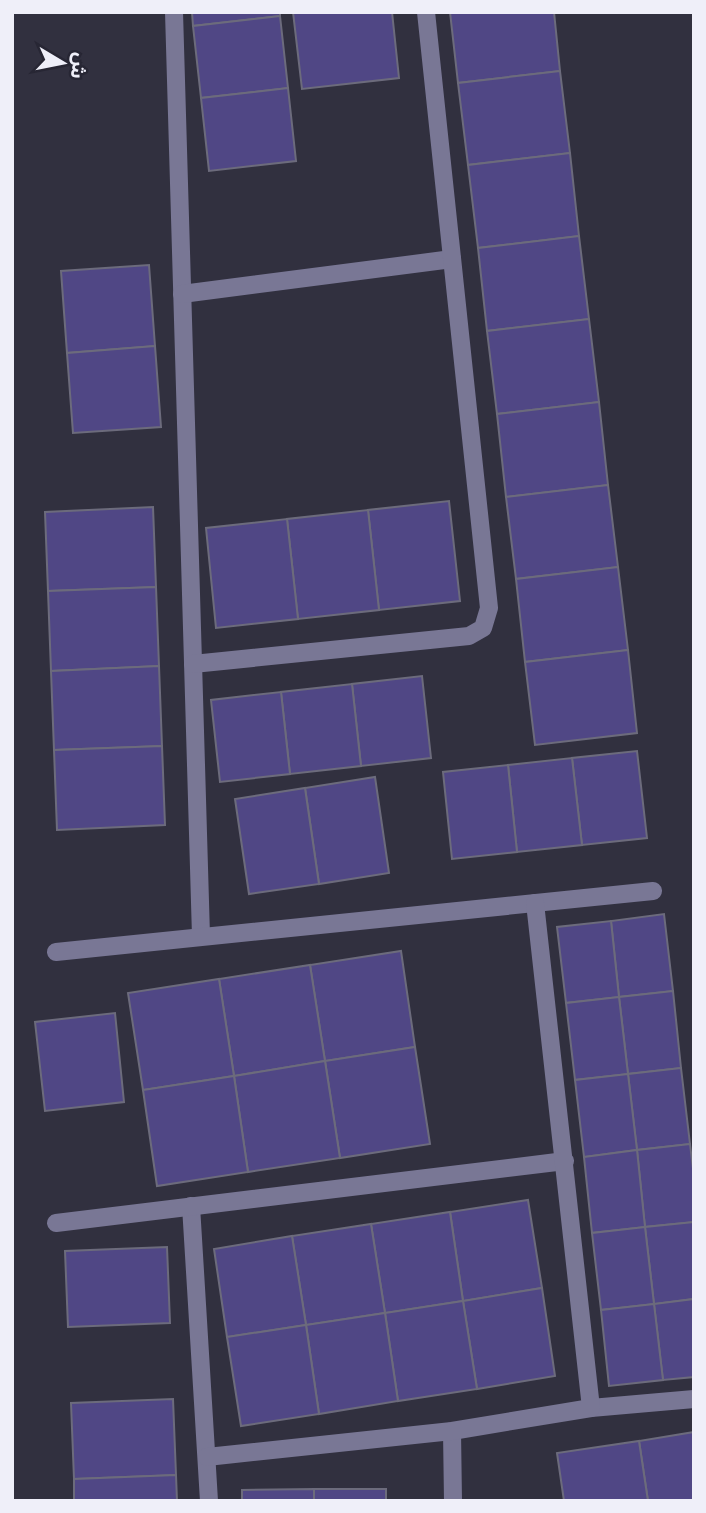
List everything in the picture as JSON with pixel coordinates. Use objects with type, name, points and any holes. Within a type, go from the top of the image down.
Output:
[{"type":"street","points":[[174,12],[201,936]]},
{"type":"street","points":[[193,664],[469,636],[483,628],[489,608],[426,12]]},
{"type":"street","points":[[182,294],[452,260]]},
{"type":"street","points":[[56,952],[653,891]]},
{"type":"street","points":[[535,903],[591,1408]]},
{"type":"street","points":[[56,1223],[565,1161]]},
{"type":"street","points":[[191,1206],[209,1501]]},
{"type":"street","points":[[207,1457],[452,1431],[591,1408],[694,1399]]},
{"type":"street","points":[[452,1431],[453,1501]]},
{"type":"building","points":[[192,12],[280,12],[280,16],[193,26]]},
{"type":"building","points":[[293,12],[392,12],[399,78],[302,89]]},
{"type":"building","points":[[450,12],[554,12],[560,71],[458,83]]},
{"type":"building","points":[[280,16],[288,88],[201,98],[193,26]]},
{"type":"building","points":[[560,71],[570,153],[468,165],[458,83]]},
{"type":"building","points":[[288,88],[296,161],[209,171],[201,98]]},
{"type":"building","points":[[570,153],[579,236],[478,248],[468,165]]},
{"type":"building","points":[[579,236],[589,319],[487,331],[478,248]]},
{"type":"building","points":[[149,265],[155,346],[67,353],[61,271]]},
{"type":"building","points":[[589,319],[599,402],[497,414],[487,331]]},
{"type":"building","points":[[155,346],[161,427],[73,433],[67,353]]},
{"type":"building","points":[[599,402],[608,485],[506,497],[497,414]]},
{"type":"building","points":[[608,485],[618,567],[516,579],[506,497]]},
{"type":"building","points":[[449,501],[460,601],[379,610],[368,510]]},
{"type":"building","points":[[153,507],[156,587],[48,591],[45,512]]},
{"type":"building","points":[[368,510],[379,610],[298,619],[287,519]]},
{"type":"building","points":[[287,519],[298,619],[216,628],[206,528]]},
{"type":"building","points":[[618,567],[628,650],[525,662],[516,579]]},
{"type":"building","points":[[156,587],[159,666],[51,671],[48,591]]},
{"type":"building","points":[[628,650],[637,733],[535,745],[525,662]]},
{"type":"building","points":[[159,666],[162,746],[54,750],[51,671]]},
{"type":"building","points":[[422,676],[431,758],[361,766],[352,684]]},
{"type":"building","points":[[352,684],[361,766],[290,774],[281,692]]},
{"type":"building","points":[[281,692],[290,774],[220,782],[211,700]]},
{"type":"building","points":[[162,746],[165,825],[57,830],[54,750]]},
{"type":"building","points":[[637,751],[647,838],[582,845],[572,758]]},
{"type":"building","points":[[572,758],[582,845],[517,852],[508,765]]},
{"type":"building","points":[[508,765],[517,852],[452,859],[443,772]]},
{"type":"building","points":[[375,777],[389,873],[319,884],[305,788]]},
{"type":"building","points":[[305,788],[319,884],[249,894],[235,799]]},
{"type":"building","points":[[664,914],[673,991],[619,997],[611,921]]},
{"type":"building","points":[[611,921],[619,997],[566,1003],[557,927]]},
{"type":"building","points":[[401,951],[415,1047],[325,1061],[310,965]]},
{"type":"building","points":[[310,965],[325,1061],[234,1076],[219,979]]},
{"type":"building","points":[[219,979],[234,1076],[143,1090],[128,993]]},
{"type":"building","points":[[673,991],[681,1068],[628,1074],[619,997]]},
{"type":"building","points":[[619,997],[628,1074],[575,1080],[566,1003]]},
{"type":"building","points":[[115,1013],[124,1102],[45,1111],[35,1022]]},
{"type":"building","points":[[415,1047],[430,1144],[340,1158],[325,1061]]},
{"type":"building","points":[[325,1061],[340,1158],[248,1172],[234,1076]]},
{"type":"building","points":[[681,1068],[690,1144],[637,1150],[628,1074]]},
{"type":"building","points":[[628,1074],[637,1150],[584,1157],[575,1080]]},
{"type":"building","points":[[234,1076],[248,1172],[157,1186],[143,1090]]},
{"type":"building","points":[[690,1144],[694,1177],[694,1222],[645,1227],[637,1150]]},
{"type":"building","points":[[637,1150],[645,1227],[592,1233],[584,1157]]},
{"type":"building","points":[[528,1200],[542,1288],[463,1301],[450,1212]]},
{"type":"building","points":[[450,1212],[463,1301],[385,1313],[371,1224]]},
{"type":"building","points":[[694,1222],[694,1299],[654,1304],[645,1227]]},
{"type":"building","points":[[371,1224],[385,1313],[306,1325],[292,1236]]},
{"type":"building","points":[[645,1227],[654,1304],[601,1310],[592,1233]]},
{"type":"building","points":[[292,1236],[306,1325],[227,1337],[214,1249]]},
{"type":"building","points":[[167,1247],[170,1323],[68,1327],[65,1251]]},
{"type":"building","points":[[542,1288],[555,1376],[477,1389],[463,1301]]},
{"type":"building","points":[[694,1299],[694,1377],[663,1380],[654,1304]]},
{"type":"building","points":[[463,1301],[477,1389],[398,1401],[385,1313]]},
{"type":"building","points":[[654,1304],[663,1380],[609,1386],[601,1310]]},
{"type":"building","points":[[385,1313],[398,1401],[319,1414],[306,1325]]},
{"type":"building","points":[[306,1325],[319,1414],[241,1426],[227,1337]]},
{"type":"building","points":[[173,1399],[176,1475],[74,1479],[71,1403]]},
{"type":"building","points":[[694,1432],[694,1501],[648,1501],[639,1441]]},
{"type":"building","points":[[639,1441],[648,1501],[564,1501],[557,1453]]},
{"type":"building","points":[[176,1475],[177,1501],[74,1501],[74,1479]]},
{"type":"building","points":[[314,1489],[386,1489],[386,1501],[314,1501]]},
{"type":"building","points":[[314,1489],[314,1501],[242,1501],[242,1490]]}]
